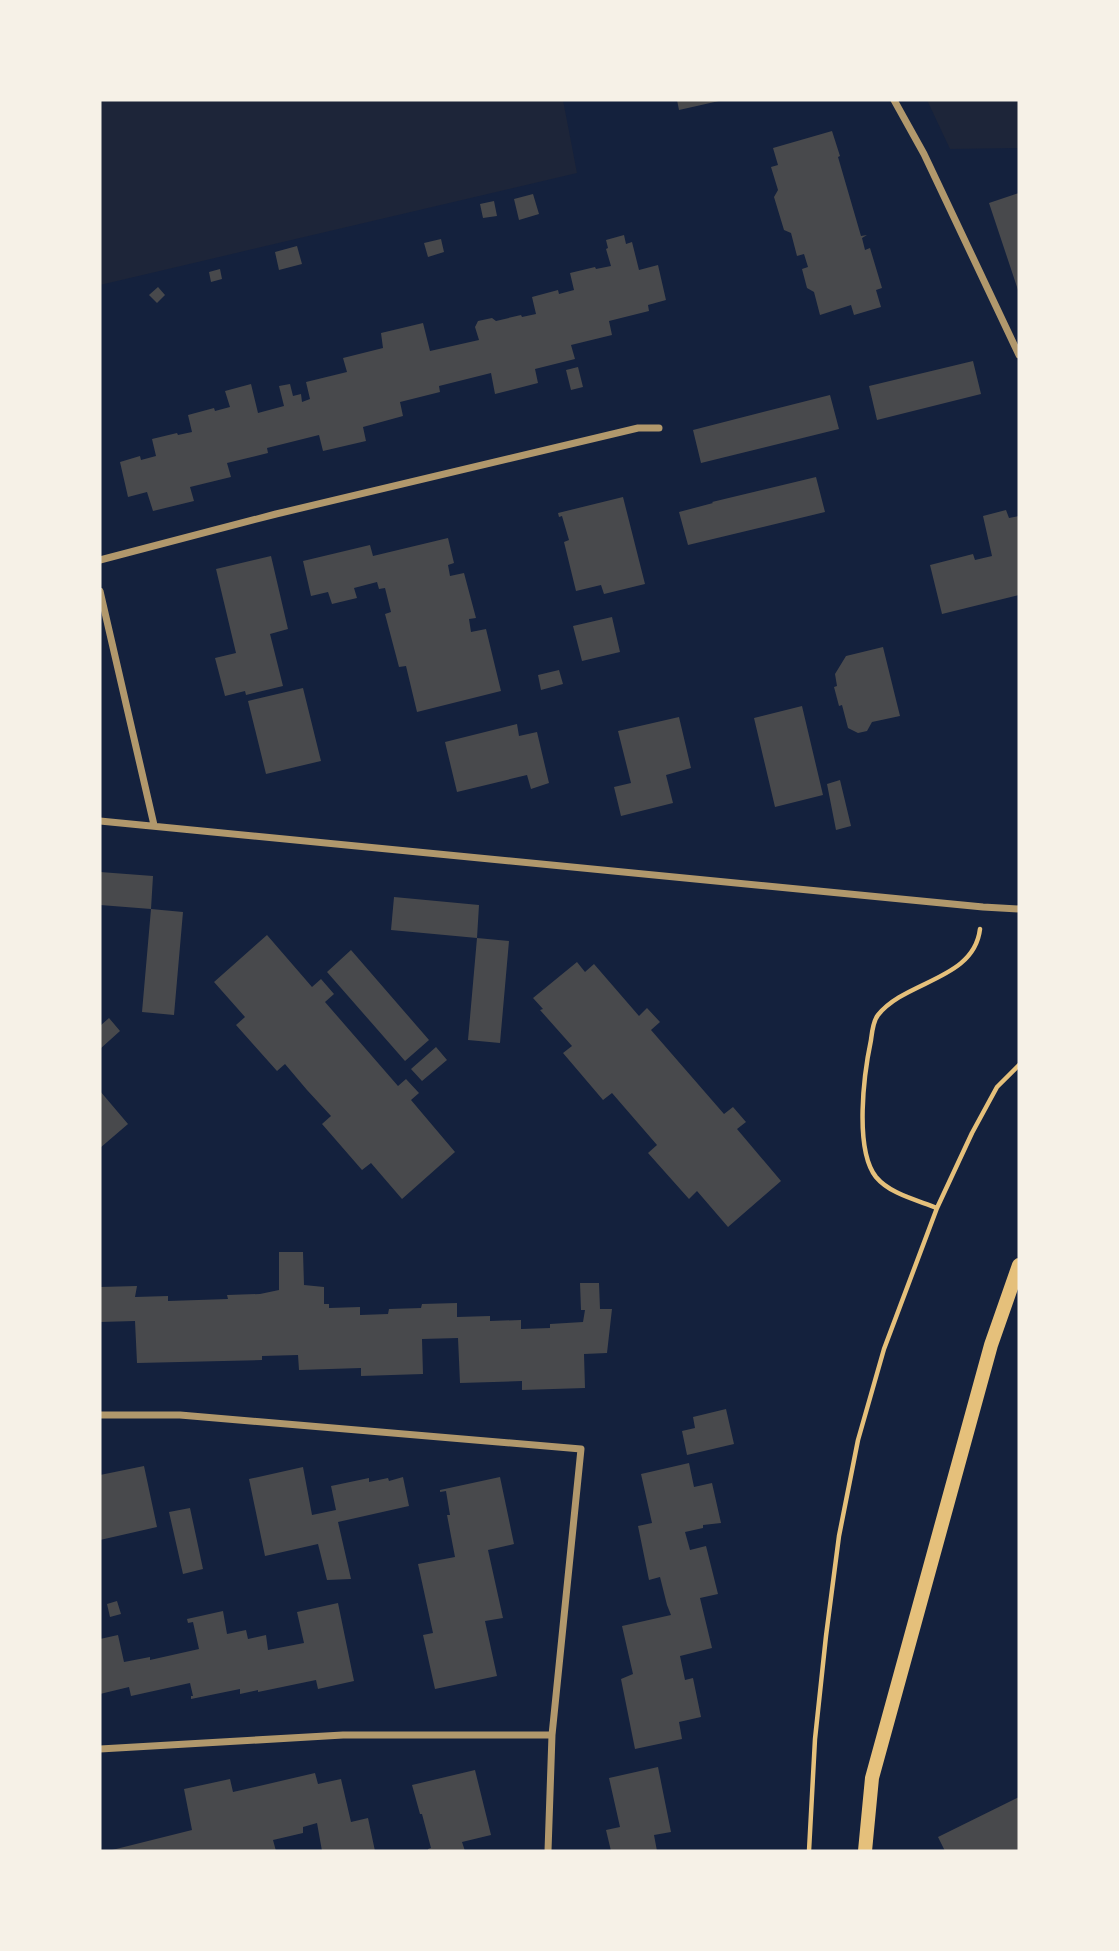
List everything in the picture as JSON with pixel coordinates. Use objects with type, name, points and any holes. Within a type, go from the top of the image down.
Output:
[{"type":"main road","points":[[865,1851],[872,1778],[991,1345],[1019,1265]]},
{"type":"street","points":[[894,100],[924,154],[1019,355]]},
{"type":"street","points":[[100,560],[276,514],[638,428],[659,428]]},
{"type":"street","points":[[100,591],[155,825]]},
{"type":"street","points":[[100,821],[1019,909]]},
{"type":"street","points":[[100,1415],[180,1415],[581,1449],[552,1735],[548,1851]]},
{"type":"street","points":[[100,1749],[343,1735],[552,1735]]},
{"type":"path","points":[[937,1208],[890,1190],[875,1175],[865,1151],[865,1069],[876,1017],[893,1000],[939,978],[965,960],[979,942],[983,907]]},
{"type":"path","points":[[808,1851],[815,1739],[826,1636],[839,1536],[858,1440],[884,1349],[937,1208],[997,1087],[1019,1065]]},
{"type":"shaded area","points":[[100,100],[563,100],[577,173],[100,285]]},
{"type":"shaded area","points":[[927,100],[1019,100],[1019,148],[950,149]]},
{"type":"building","points":[[677,100],[719,100],[719,101],[679,110]]},
{"type":"building","points":[[832,131],[861,236],[867,235],[862,238],[865,250],[870,248],[882,288],[876,290],[881,307],[854,315],[851,305],[820,315],[814,292],[807,288],[802,269],[808,267],[804,254],[797,256],[791,233],[784,230],[774,197],[778,190],[771,167],[778,165],[773,148]]},
{"type":"building","points":[[1019,193],[1019,293],[989,203]]},
{"type":"building","points":[[533,194],[539,214],[519,220],[514,199]]},
{"type":"building","points":[[494,201],[497,216],[483,218],[480,204]]},
{"type":"building","points":[[624,235],[626,244],[632,242],[639,270],[658,265],[666,300],[648,305],[649,311],[609,321],[612,335],[571,345],[575,359],[535,369],[538,383],[495,394],[491,373],[439,386],[440,392],[400,402],[403,416],[363,427],[366,441],[323,451],[319,435],[267,448],[268,453],[227,463],[231,477],[190,487],[194,501],[153,511],[147,492],[128,497],[120,462],[140,456],[141,460],[156,456],[152,439],[192,432],[188,415],[230,407],[225,391],[251,384],[258,413],[284,406],[279,386],[290,384],[293,396],[301,394],[302,402],[310,399],[306,382],[347,372],[343,358],[383,348],[381,333],[423,323],[430,351],[479,340],[475,327],[478,321],[492,318],[496,321],[536,314],[532,297],[558,290],[559,294],[574,290],[570,273],[611,266],[606,240]]},
{"type":"building","points":[[441,239],[444,252],[428,257],[424,243]]},
{"type":"building","points":[[297,246],[302,264],[279,270],[275,252]]},
{"type":"building","points":[[220,269],[222,279],[211,282],[209,272]]},
{"type":"building","points":[[158,287],[165,295],[157,303],[149,295]]},
{"type":"building","points":[[973,361],[981,394],[877,420],[869,386]]},
{"type":"building","points":[[578,367],[583,387],[571,390],[566,370]]},
{"type":"building","points":[[830,395],[839,429],[701,463],[693,430]]},
{"type":"building","points":[[816,477],[825,512],[688,545],[679,512]]},
{"type":"building","points":[[623,497],[645,584],[604,594],[601,585],[576,591],[564,542],[569,540],[562,516],[559,517],[558,513]]},
{"type":"building","points":[[1006,510],[1009,518],[1019,516],[1019,595],[942,614],[930,565],[973,554],[975,560],[992,556],[983,516]]},
{"type":"building","points":[[448,538],[454,563],[448,565],[450,576],[464,573],[476,618],[469,619],[471,632],[486,629],[501,691],[417,712],[406,666],[399,667],[385,614],[391,612],[385,588],[379,589],[377,582],[354,588],[357,598],[332,604],[328,592],[311,596],[303,561],[370,545],[373,556]]},
{"type":"building","points":[[271,556],[288,629],[270,634],[283,686],[246,695],[245,691],[225,696],[215,658],[236,653],[216,569]]},
{"type":"building","points":[[612,617],[620,652],[582,661],[573,626]]},
{"type":"building","points":[[883,647],[900,716],[872,722],[867,731],[858,733],[848,728],[842,705],[839,706],[834,687],[837,686],[835,674],[846,656]]},
{"type":"building","points":[[559,670],[563,684],[541,690],[538,675]]},
{"type":"building","points":[[303,688],[321,761],[266,774],[248,701]]},
{"type":"building","points":[[802,706],[823,795],[775,807],[754,718]]},
{"type":"building","points":[[679,717],[691,768],[666,775],[673,803],[621,816],[614,787],[631,783],[618,731]]},
{"type":"building","points":[[517,724],[519,736],[537,732],[549,783],[531,789],[527,775],[457,792],[445,742]]},
{"type":"building","points":[[840,780],[851,826],[836,830],[827,784]]},
{"type":"building","points":[[100,872],[153,876],[151,909],[100,905]]},
{"type":"building","points":[[394,897],[479,905],[477,938],[391,930]]},
{"type":"building","points":[[151,909],[183,912],[174,1015],[142,1012]]},
{"type":"building","points":[[267,935],[312,987],[321,979],[334,994],[325,1002],[398,1086],[406,1079],[419,1093],[411,1100],[455,1152],[402,1199],[371,1163],[362,1170],[322,1124],[331,1116],[285,1064],[277,1071],[236,1025],[245,1017],[214,982]]},
{"type":"building","points":[[477,938],[509,941],[500,1043],[468,1040]]},
{"type":"building","points":[[351,950],[429,1040],[405,1061],[327,972]]},
{"type":"building","points":[[577,962],[585,972],[594,964],[639,1016],[647,1008],[660,1022],[651,1030],[724,1114],[733,1107],[746,1122],[737,1129],[781,1181],[728,1227],[697,1191],[689,1199],[648,1153],[657,1145],[612,1093],[603,1100],[563,1053],[572,1046],[540,1010],[543,1009],[533,998]]},
{"type":"building","points":[[109,1018],[120,1031],[100,1049],[100,1026]]},
{"type":"building","points":[[436,1047],[447,1060],[422,1081],[411,1069]]},
{"type":"building","points":[[100,1091],[128,1124],[100,1148]]},
{"type":"building","points":[[279,1252],[303,1252],[304,1285],[324,1287],[324,1304],[329,1304],[329,1308],[360,1307],[360,1315],[388,1314],[389,1309],[421,1308],[422,1304],[457,1303],[457,1317],[490,1316],[490,1321],[521,1320],[521,1329],[550,1328],[550,1324],[583,1322],[585,1310],[581,1310],[580,1283],[599,1283],[600,1309],[612,1309],[607,1353],[584,1354],[585,1388],[522,1390],[522,1381],[460,1383],[458,1338],[422,1339],[423,1374],[361,1376],[361,1368],[299,1370],[298,1355],[262,1356],[262,1360],[137,1363],[135,1321],[100,1322],[100,1287],[137,1286],[135,1297],[168,1296],[168,1301],[228,1299],[227,1295],[260,1294],[279,1290]]},
{"type":"building","points":[[726,1409],[734,1444],[687,1455],[682,1431],[695,1428],[693,1417]]},
{"type":"building","points":[[689,1463],[694,1487],[712,1483],[721,1523],[703,1525],[703,1528],[685,1532],[690,1550],[706,1546],[718,1594],[700,1598],[712,1648],[680,1656],[685,1680],[693,1678],[701,1717],[679,1722],[682,1739],[635,1749],[621,1679],[633,1674],[622,1626],[671,1615],[660,1577],[649,1580],[638,1526],[652,1523],[641,1474]]},
{"type":"building","points":[[144,1466],[157,1527],[100,1540],[100,1475]]},
{"type":"building","points":[[303,1467],[312,1515],[336,1510],[331,1486],[369,1478],[369,1482],[403,1477],[409,1506],[338,1522],[351,1579],[327,1580],[318,1544],[265,1556],[249,1479]]},
{"type":"building","points":[[500,1477],[514,1544],[488,1550],[503,1618],[485,1621],[497,1676],[435,1689],[423,1635],[433,1633],[418,1564],[455,1557],[447,1515],[450,1515],[446,1491],[440,1490]]},
{"type":"building","points":[[190,1508],[203,1569],[183,1574],[169,1512]]},
{"type":"building","points":[[117,1601],[121,1614],[110,1617],[107,1604]]},
{"type":"building","points":[[338,1603],[354,1681],[318,1689],[316,1680],[258,1692],[240,1694],[240,1689],[191,1699],[193,1696],[190,1683],[131,1696],[129,1687],[100,1694],[100,1639],[118,1635],[124,1662],[150,1657],[150,1660],[199,1649],[193,1622],[188,1623],[187,1619],[223,1611],[227,1634],[246,1630],[248,1639],[266,1635],[268,1650],[304,1643],[297,1612]]},
{"type":"building","points":[[658,1767],[671,1832],[654,1835],[657,1851],[611,1851],[606,1830],[620,1827],[609,1778]]},
{"type":"building","points":[[475,1770],[491,1835],[462,1842],[465,1851],[428,1851],[431,1848],[412,1785]]},
{"type":"building","points":[[315,1773],[318,1784],[341,1779],[351,1822],[368,1818],[375,1851],[322,1851],[317,1823],[303,1827],[303,1833],[273,1840],[276,1851],[108,1851],[192,1830],[184,1789],[230,1779],[233,1792]]},
{"type":"building","points":[[1019,1797],[1019,1851],[945,1851],[938,1837]]}]
